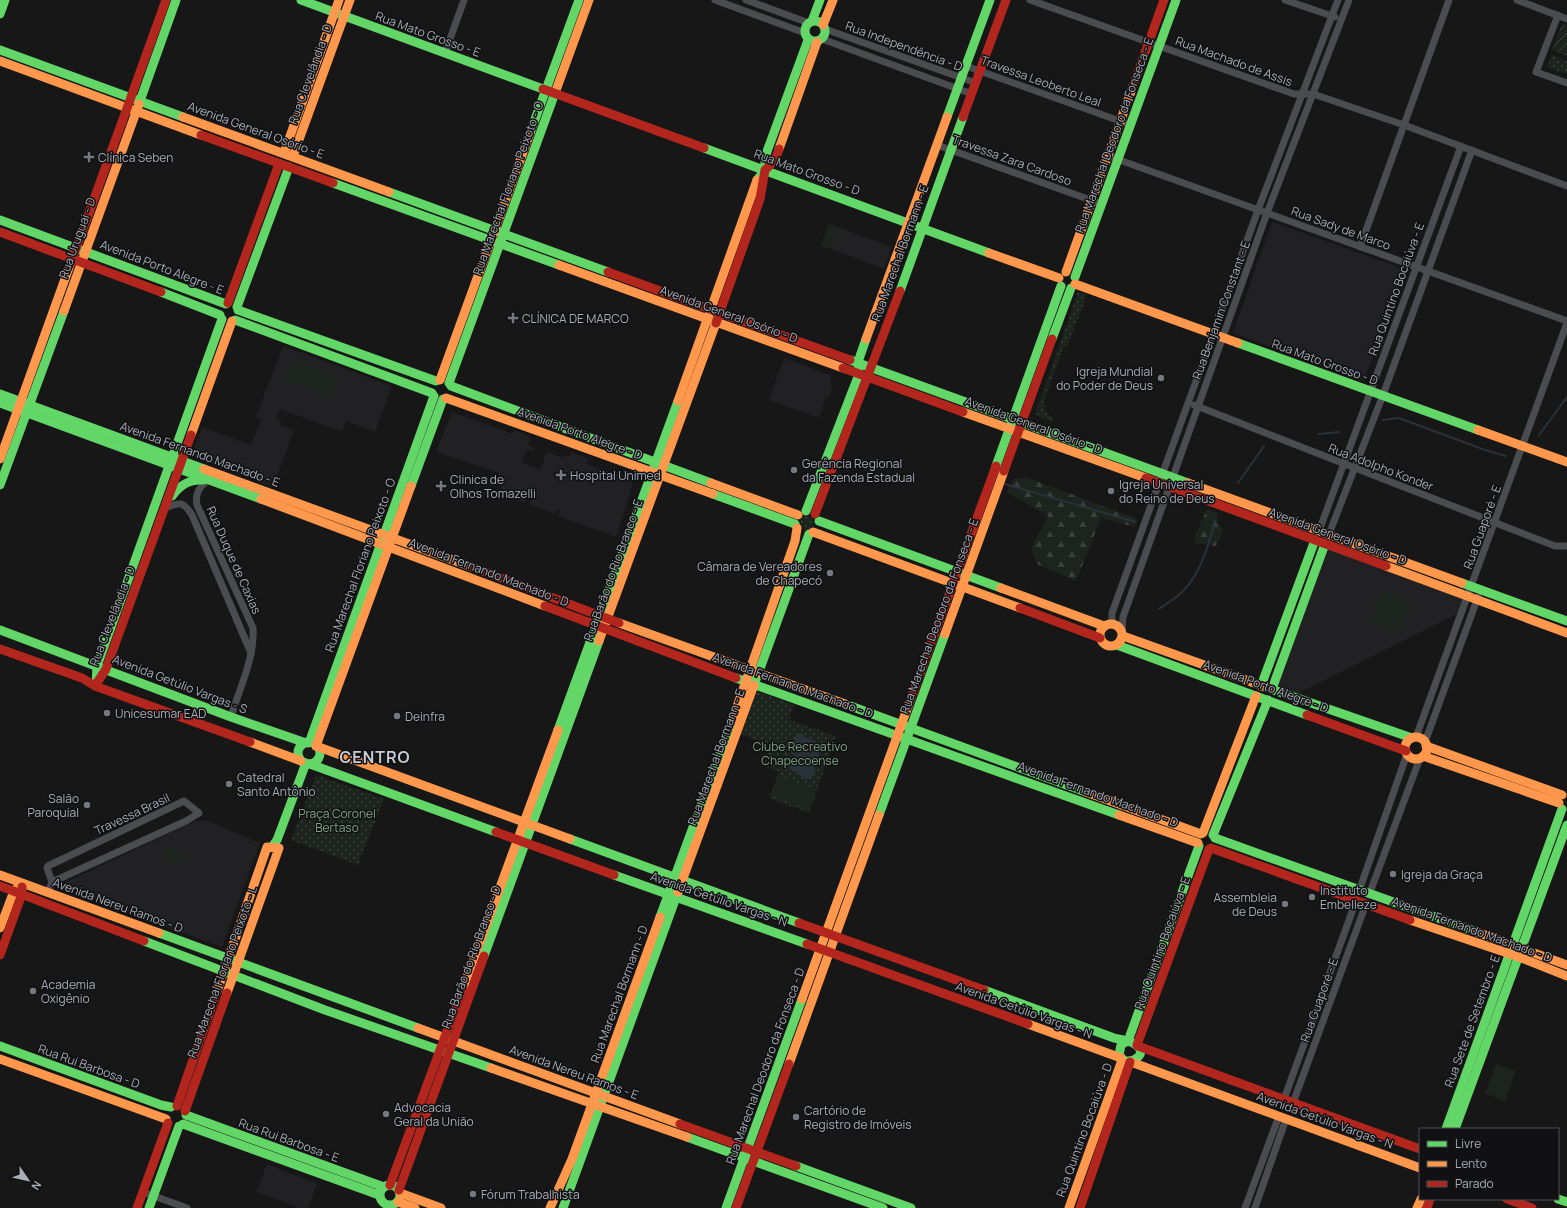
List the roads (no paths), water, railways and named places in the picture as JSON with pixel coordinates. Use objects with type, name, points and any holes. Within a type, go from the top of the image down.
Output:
[{"type":"street","points":[[0,14],[5,0]]},
{"type":"street","name":"Rua Uruguai - D","points":[[0,485],[24,407],[132,109],[156,28],[166,0]]},
{"type":"street","name":"Rua Uruguai - D","points":[[135,99],[165,30],[176,0]]},
{"type":"street","name":"Rua Mato Grosso - E","points":[[301,0],[344,17],[551,91]]},
{"type":"street","name":"Rua Clevelândia - D","points":[[288,155],[309,83],[339,0]]},
{"type":"street","name":"Rua Clevelândia - D","points":[[288,155],[319,86],[350,0]]},
{"type":"street","points":[[445,53],[464,0]]},
{"type":"street","name":"Rua Marechal Floriano Peixoto - O","points":[[551,91],[579,0]]},
{"type":"street","name":"Rua Marechal Floriano Peixoto - O","points":[[438,381],[500,232],[551,91],[589,0]]},
{"type":"street","name":"Rua Independência - D","points":[[715,0],[813,38],[972,94]]},
{"type":"street","points":[[746,0],[811,22],[820,22],[824,27]]},
{"type":"street","points":[[820,0],[811,22],[805,28],[813,38],[825,35],[824,27],[833,0]]},
{"type":"street","name":"Rua Marechal Bormann - E","points":[[863,375],[858,362],[990,0]]},
{"type":"street","name":"Rua Marechal Bormann - E","points":[[763,650],[795,541],[863,375],[871,367],[1006,0]]},
{"type":"street","name":"Rua Machado de Assis","points":[[1030,0],[1294,94],[1313,94],[1404,125],[1567,186]]},
{"type":"street","name":"Rua Marechal Deodoro da Fonseca - E","points":[[826,932],[1164,0]]},
{"type":"street","name":"Rua Marechal Deodoro da Fonseca - E","points":[[830,951],[1176,0]]},
{"type":"street","points":[[1285,0],[1341,19]]},
{"type":"street","name":"Rua Benjamin Constant - E","points":[[1108,625],[1258,210],[1338,0]]},
{"type":"street","name":"Rua Benjamin Constant - E","points":[[1122,633],[1123,617],[1169,486],[1224,337],[1267,213],[1348,0]]},
{"type":"street","points":[[1360,247],[1449,0]]},
{"type":"street","points":[[1517,0],[1567,18]]},
{"type":"street","points":[[764,18],[768,8]]},
{"type":"street","points":[[1558,15],[1536,72],[1567,83]]},
{"type":"street","name":"Rua Independência - D","points":[[824,27],[976,83]]},
{"type":"street","points":[[156,28],[165,30]]},
{"type":"street","name":"Rua Barão do Rio Branco - E","points":[[528,823],[715,310],[742,234],[757,181],[765,170],[766,157],[791,99],[813,38]]},
{"type":"street","name":"Avenida General Osório - E","points":[[0,50],[500,232]]},
{"type":"street","points":[[889,64],[893,53]]},
{"type":"street","name":"Avenida General Osório - E","points":[[0,61],[278,164],[496,241]]},
{"type":"street","name":"Travessa Leoberto Leal","points":[[966,66],[1131,125]]},
{"type":"street","points":[[309,83],[319,86]]},
{"type":"street","name":"Rua Mato Grosso - D","points":[[551,91],[1062,279]]},
{"type":"street","name":"Travessa Zara Cardoso","points":[[937,145],[1102,204]]},
{"type":"street","name":"Rua Quintino Bocaiúva - E","points":[[1319,530],[1461,146]]},
{"type":"street","name":"Rua Quintino Bocaiúva - E","points":[[1329,534],[1472,150]]},
{"type":"street","name":"Rua Sady de Marco","points":[[1108,156],[1567,322]]},
{"type":"street","points":[[227,303],[235,305],[238,309],[450,385],[451,393],[445,399],[221,317],[221,308],[227,303],[278,164]]},
{"type":"street","points":[[233,321],[238,315],[238,309],[289,167]]},
{"type":"street","points":[[1272,173],[1281,177]]},
{"type":"street","points":[[1438,209],[1449,213]]},
{"type":"street","name":"Avenida Porto Alegre - E","points":[[0,220],[227,303]]},
{"type":"street","name":"Avenida Porto Alegre - E","points":[[0,232],[77,259],[221,317]]},
{"type":"street","name":"Avenida General Osório - D","points":[[500,232],[1567,621]]},
{"type":"street","name":"Rua Marechal Floriano Peixoto - O","points":[[450,385],[496,241]]},
{"type":"street","name":"Avenida General Osório - D","points":[[496,241],[1169,486],[1567,633]]},
{"type":"street","points":[[1071,273],[1074,283],[1066,289],[1062,279],[1071,273]]},
{"type":"street","name":"Rua Mato Grosso - D","points":[[1074,283],[1567,462]]},
{"type":"street","points":[[882,295],[896,300]]},
{"type":"street","name":"Rua Clevelândia - D","points":[[95,686],[96,666],[170,466],[221,317]]},
{"type":"street","name":"Rua Clevelândia - D","points":[[95,686],[106,669],[233,321]]},
{"type":"street","name":"Rua Guaporé - E","points":[[1426,744],[1477,600],[1476,588],[1495,522],[1567,322]]},
{"type":"street","points":[[1039,346],[1049,350]]},
{"type":"street","points":[[433,394],[432,388],[438,381]]},
{"type":"street","name":"Avenida Porto Alegre - D","points":[[450,385],[805,519]]},
{"type":"street","name":"Avenida Fernando Machado - E","points":[[0,394],[24,407],[100,440],[209,480],[387,541]]},
{"type":"street","name":"Rua Marechal Floriano Peixoto - O","points":[[387,541],[433,394]]},
{"type":"street","name":"Rua Marechal Floriano Peixoto - O","points":[[312,744],[387,541],[445,399]]},
{"type":"street","name":"Avenida Porto Alegre - D","points":[[445,399],[535,429],[656,473],[805,519],[1108,625]]},
{"type":"street","name":"Avenida Fernando Machado - E","points":[[0,403],[24,407],[104,431],[173,456],[387,541]]},
{"type":"street","name":"Rua Adolpho Konder","points":[[1188,403],[1555,546],[1567,546]]},
{"type":"street","name":"Rua Uruguai - D","points":[[0,459],[24,407]]},
{"type":"street","points":[[535,429],[539,418]]},
{"type":"street","points":[[100,440],[104,431]]},
{"type":"street","points":[[165,508],[180,486],[193,480],[209,480]]},
{"type":"street","name":"Rua Duque de Caxias","points":[[209,480],[200,486],[196,499],[200,512],[253,628],[254,641],[231,717]]},
{"type":"street","name":"Rua Duque de Caxias","points":[[165,508],[176,503],[182,504],[186,506],[192,515],[251,653]]},
{"type":"street","points":[[192,515],[200,512]]},
{"type":"street","points":[[805,519],[804,534],[811,533],[953,582],[1100,638],[1103,643],[1108,646],[1117,645],[1122,633],[1120,627],[1108,625],[1100,633],[1100,638]]},
{"type":"street","name":"Rua Marechal Bormann - E","points":[[679,879],[763,650],[811,533],[816,529],[805,519]]},
{"type":"street","points":[[1261,686],[1315,540]]},
{"type":"street","name":"Avenida Fernando Machado - D","points":[[387,541],[902,723],[1200,839]]},
{"type":"street","name":"Avenida Fernando Machado - D","points":[[387,541],[600,628],[897,736],[1200,839]]},
{"type":"street","points":[[1272,689],[1325,544]]},
{"type":"street","name":"Rua Guaporé - E","points":[[1414,738],[1468,596],[1476,588]]},
{"type":"street","points":[[1295,594],[1306,598]]},
{"type":"street","name":"Avenida Getúlio Vargas - S","points":[[0,630],[231,717],[312,744]]},
{"type":"street","name":"Avenida Porto Alegre - D","points":[[1122,633],[1190,662],[1414,738]]},
{"type":"street","name":"Avenida Porto Alegre - D","points":[[1117,645],[1407,753]]},
{"type":"street","points":[[0,649],[82,678],[95,686],[306,763],[316,761],[319,755],[312,744],[299,750],[306,763]]},
{"type":"street","name":"Rua Quintino Bocaiúva - E","points":[[1132,1043],[1200,839],[1256,696]]},
{"type":"street","points":[[1214,837],[1208,833],[1200,839],[1204,849],[1210,849],[1215,844],[1214,837],[1268,700]]},
{"type":"street","points":[[1360,891],[1407,753],[1407,742],[1414,738],[1563,802]]},
{"type":"street","name":"Avenida Getúlio Vargas - N","points":[[312,744],[1419,1149]]},
{"type":"street","points":[[1369,895],[1426,744]]},
{"type":"street","points":[[1407,753],[1413,758],[1422,757],[1563,802]]},
{"type":"street","name":"Avenida Getúlio Vargas - N","points":[[306,763],[672,896],[830,951],[1419,1168]]},
{"type":"street","name":"Rua Marechal Floriano Peixoto - L","points":[[272,847],[277,840],[306,763]]},
{"type":"street","name":"Travessa Brasil","points":[[48,892],[52,882],[47,868],[48,866],[184,802],[199,813],[186,821],[52,882]]},
{"type":"street","name":"Rua Sete de Setembro - E","points":[[1446,1128],[1563,802]]},
{"type":"street","name":"Rua Barão do Rio Branco - D","points":[[396,1200],[438,1081],[442,1053],[449,1039],[528,823]]},
{"type":"street","name":"Rua Sete de Setembro - E","points":[[1455,1128],[1567,825]]},
{"type":"street","name":"Avenida Fernando Machado - D","points":[[1214,837],[1369,895],[1522,948],[1567,966]]},
{"type":"street","name":"Rua Marechal Floriano Peixoto - L","points":[[174,1106],[267,847],[279,848],[186,1113]]},
{"type":"street","name":"Rua Quintino Bocaiúva - E","points":[[1132,1043],[1210,849]]},
{"type":"street","name":"Avenida Fernando Machado - D","points":[[1210,849],[1519,957],[1567,976]]},
{"type":"street","name":"Avenida Nereu Ramos - D","points":[[0,875],[228,959]]},
{"type":"street","name":"Rua Marechal Bormann - D","points":[[562,1208],[596,1105],[679,879]]},
{"type":"street","points":[[0,928],[22,883]]},
{"type":"street","name":"Avenida Nereu Ramos - D","points":[[0,886],[224,970]]},
{"type":"street","points":[[0,955],[18,892]]},
{"type":"street","name":"Rua Guaporé - E","points":[[1288,1101],[1361,903]]},
{"type":"street","name":"Rua Marechal Deodoro da Fonseca - D","points":[[726,1208],[826,932]]},
{"type":"street","name":"Rua Marechal Deodoro da Fonseca - D","points":[[736,1208],[830,951]]},
{"type":"street","name":"Avenida Nereu Ramos - E","points":[[228,959],[600,1094],[746,1153],[753,1161],[883,1208]]},
{"type":"street","name":"Avenida Nereu Ramos - E","points":[[224,970],[325,1010],[442,1053],[596,1105],[746,1153],[757,1152],[911,1208]]},
{"type":"street","points":[[1132,1043],[1139,1056],[1126,1061],[1119,1048],[1132,1043]]},
{"type":"street","name":"Rua Rui Barbosa - D","points":[[0,1046],[161,1105],[174,1106]]},
{"type":"street","points":[[383,1195],[442,1053]]},
{"type":"street","name":"Rua Rui Barbosa - D","points":[[0,1059],[167,1121]]},
{"type":"street","name":"Rua Quintino Bocaiúva - D","points":[[1069,1208],[1126,1061]]},
{"type":"street","name":"Rua Quintino Bocaiúva - D","points":[[1080,1208],[1126,1061]]},
{"type":"street","name":"Rua Marechal Bormann - D","points":[[550,1208],[596,1105]]},
{"type":"street","points":[[137,1208],[157,1154],[167,1121],[166,1112],[174,1106],[186,1113],[167,1158],[149,1208]]},
{"type":"street","name":"Rua Rui Barbosa - E","points":[[186,1113],[383,1195]]},
{"type":"street","points":[[1245,1208],[1269,1143],[1282,1118]]},
{"type":"street","points":[[1255,1208],[1277,1145],[1282,1118]]},
{"type":"street","points":[[167,1121],[173,1126],[181,1125]]},
{"type":"street","name":"Rua Rui Barbosa - E","points":[[181,1125],[383,1195]]},
{"type":"street","points":[[1269,1143],[1277,1145]]},
{"type":"street","points":[[157,1154],[167,1158]]},
{"type":"street","points":[[143,1192],[187,1208]]},
{"type":"street","points":[[383,1195],[415,1208]]},
{"type":"street","points":[[383,1195],[396,1200],[441,1208]]},
{"type":"street","points":[[1510,1200],[1532,1208]]},
{"type":"waterway","points":[[1539,435],[1567,397]]},
{"type":"waterway","points":[[1383,420],[1399,418],[1485,450],[1506,456]]},
{"type":"waterway","points":[[1319,434],[1339,432]]},
{"type":"waterway","points":[[1238,483],[1264,446]]},
{"type":"waterway","points":[[1005,484],[1136,522]]},
{"type":"waterway","points":[[1159,609],[1181,593],[1190,583],[1204,558],[1215,520]]},
{"type":"place","name":"Clínica Seben","points":[[89,157]]},
{"type":"place","name":"CLÍNICA DE MARCO","points":[[513,318]]},
{"type":"place","name":"Igreja Mundial do Poder de Deus","points":[[1161,378]]},
{"type":"place","name":"Gerência Regional da Fazenda Estadual","points":[[794,470]]},
{"type":"place","name":"Hospital Unimed","points":[[561,475]]},
{"type":"place","name":"Clinica de Olhos Tomazelli","points":[[441,486]]},
{"type":"place","name":"Igreja Universal do Reino de Deus","points":[[1111,491]]},
{"type":"place","name":"Câmara de Vereadores de Chapecó","points":[[830,573]]},
{"type":"place","name":"Unicesumar EAD","points":[[107,713]]},
{"type":"place","name":"Deinfra","points":[[397,716]]},
{"type":"place","name":"Catedral Santo Antônio","points":[[229,784]]},
{"type":"place","name":"Salão Paroquial","points":[[87,805]]},
{"type":"place","name":"Igreja da Graça","points":[[1393,874]]},
{"type":"place","name":"Instituto Embelleze","points":[[1312,897]]},
{"type":"place","name":"Assembleia de Deus","points":[[1285,904]]},
{"type":"place","name":"Academia Oxigênio","points":[[33,991]]},
{"type":"place","name":"Advocacia Geral da União","points":[[386,1114]]},
{"type":"place","name":"Cartório de Registro de Imóveis","points":[[796,1117]]},
{"type":"place","name":"Fórum Trabalhista","points":[[473,1194]]},
{"type":"district","name":"CENTRO","points":[[375,757]]},
{"type":"park label","name":"Clube Recreativo Chapecoense","points":[[800,753]]},
{"type":"park label","name":"Praça Coronel Bertaso","points":[[337,820]]}]
